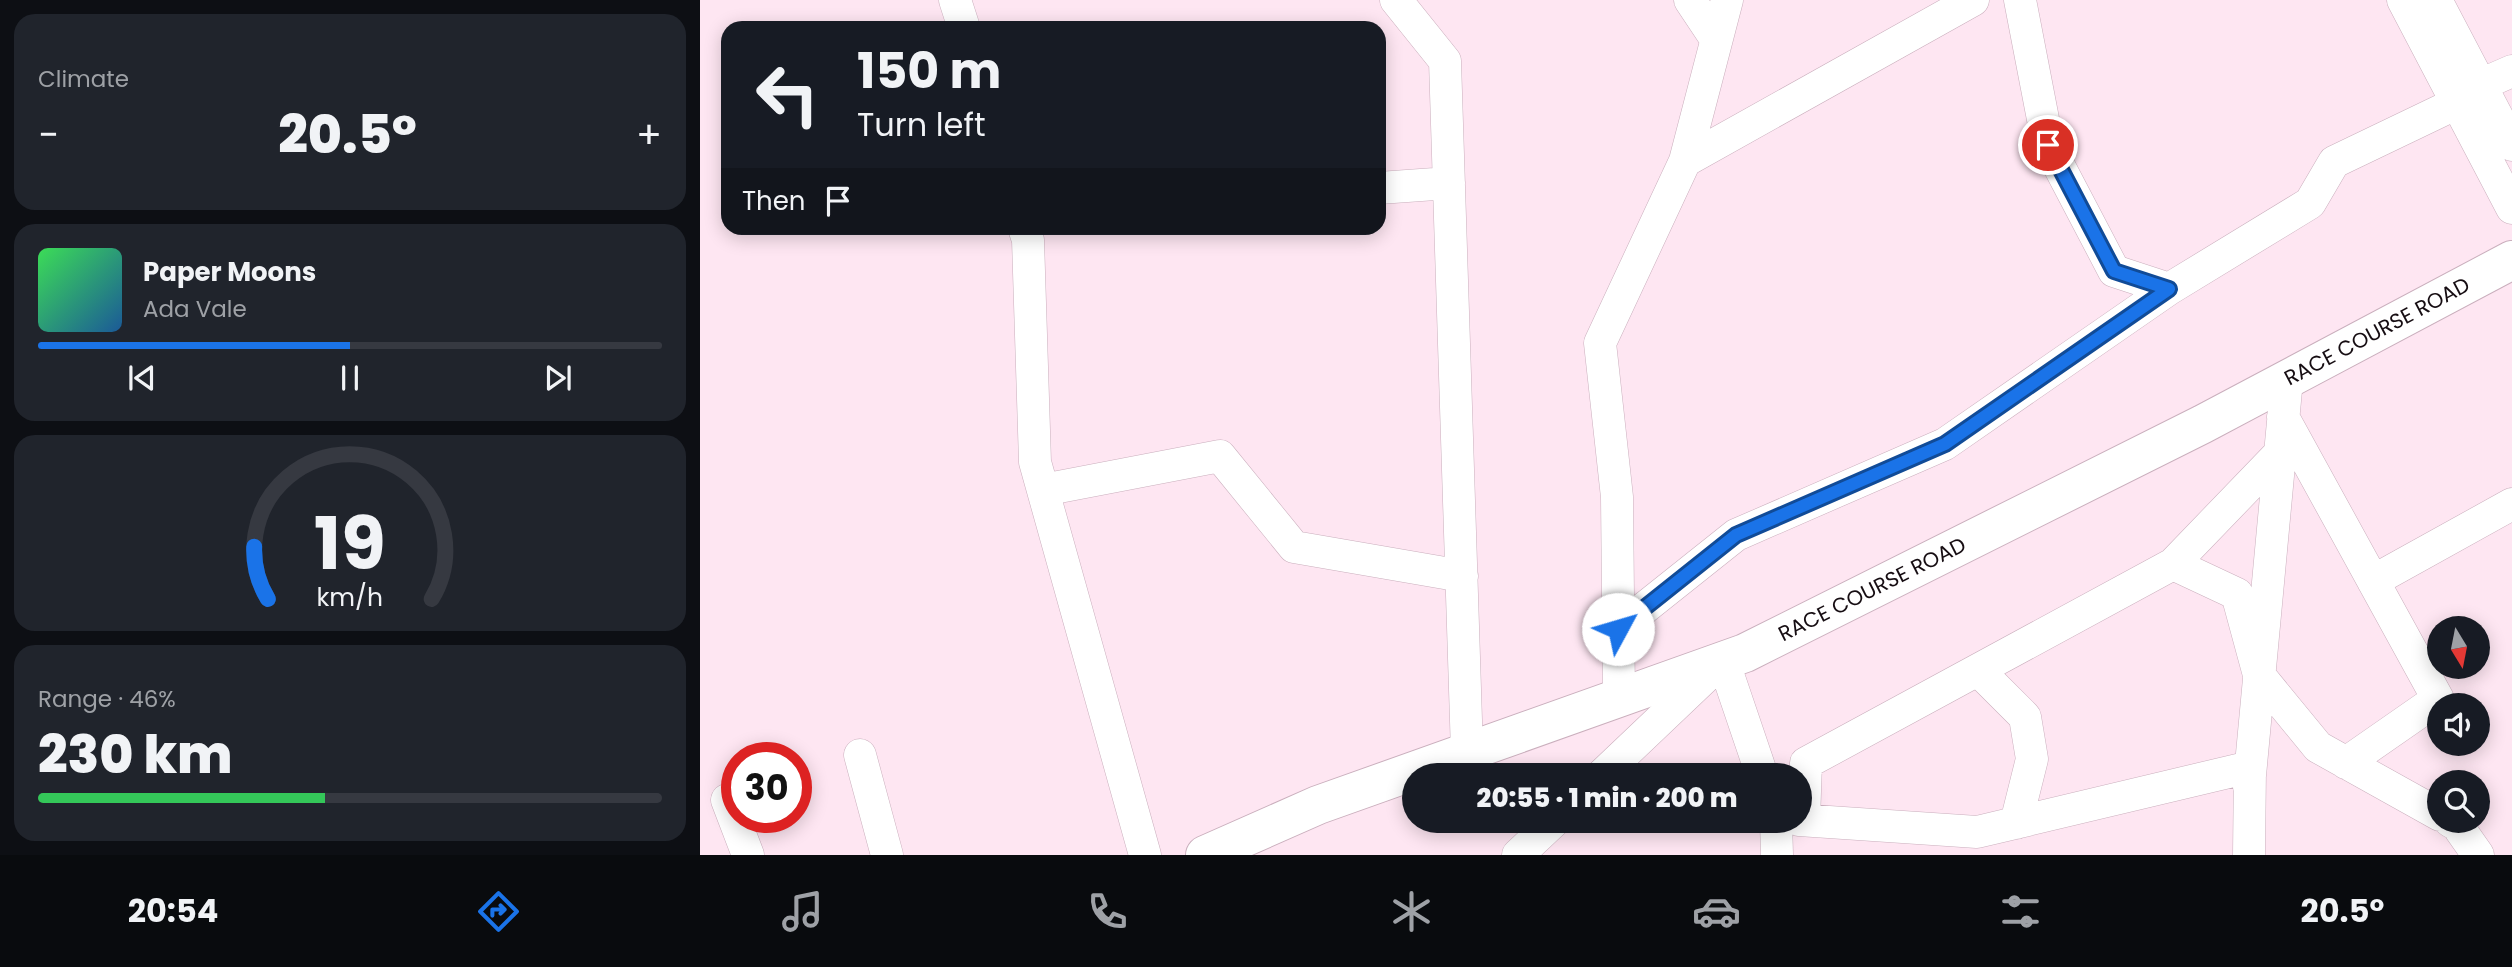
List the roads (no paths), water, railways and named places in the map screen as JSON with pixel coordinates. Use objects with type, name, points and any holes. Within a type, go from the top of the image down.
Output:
[{"type":"street","points":[[955,0],[962,21]]},
{"type":"street","points":[[1396,0],[1446,61],[1467,752]]},
{"type":"street","points":[[1690,0],[1716,39]]},
{"type":"street","points":[[1619,698],[1618,497],[1600,343],[1685,161],[1727,0]]},
{"type":"street","points":[[1685,161],[1973,0]]},
{"type":"street","points":[[2020,0],[2048,145],[2114,271],[2169,289]]},
{"type":"street","points":[[2403,0],[2469,94],[2512,145]]},
{"type":"street","points":[[2435,0],[2512,208]]},
{"type":"street","points":[[1618,629],[1736,535],[1945,444],[2169,289],[2310,203],[2334,162],[2512,71]]},
{"type":"street","points":[[1386,188],[1449,183]]},
{"type":"street","points":[[1026,235],[1035,462],[1145,855]]},
{"type":"street","name":"RACE COURSE ROAD","points":[[1205,855],[1318,806],[1745,653],[2190,430],[2512,260]]},
{"type":"street","points":[[2242,855],[2287,379]]},
{"type":"street","points":[[2283,417],[2438,699],[2346,763]]},
{"type":"street","points":[[1806,763],[2173,564],[2280,453]]},
{"type":"street","points":[[1043,489],[1220,456],[1294,547],[1462,576]]},
{"type":"street","points":[[2373,581],[2512,504]]},
{"type":"street","points":[[2173,564],[2237,594],[2259,675],[2318,747],[2427,808]]},
{"type":"street","points":[[1615,763],[1723,660],[1758,763]]},
{"type":"street","points":[[1978,670],[2025,717],[2032,759],[2016,822]]},
{"type":"street","points":[[860,755],[887,855]]},
{"type":"street","points":[[1812,821],[1977,832],[2250,767]]},
{"type":"street","points":[[2249,855],[2250,767]]},
{"type":"street","points":[[740,833],[748,855]]},
{"type":"street","points":[[1518,855],[1541,833]]},
{"type":"street","points":[[1777,855],[1787,833]]},
{"type":"street","points":[[2463,833],[2478,855]]}]
